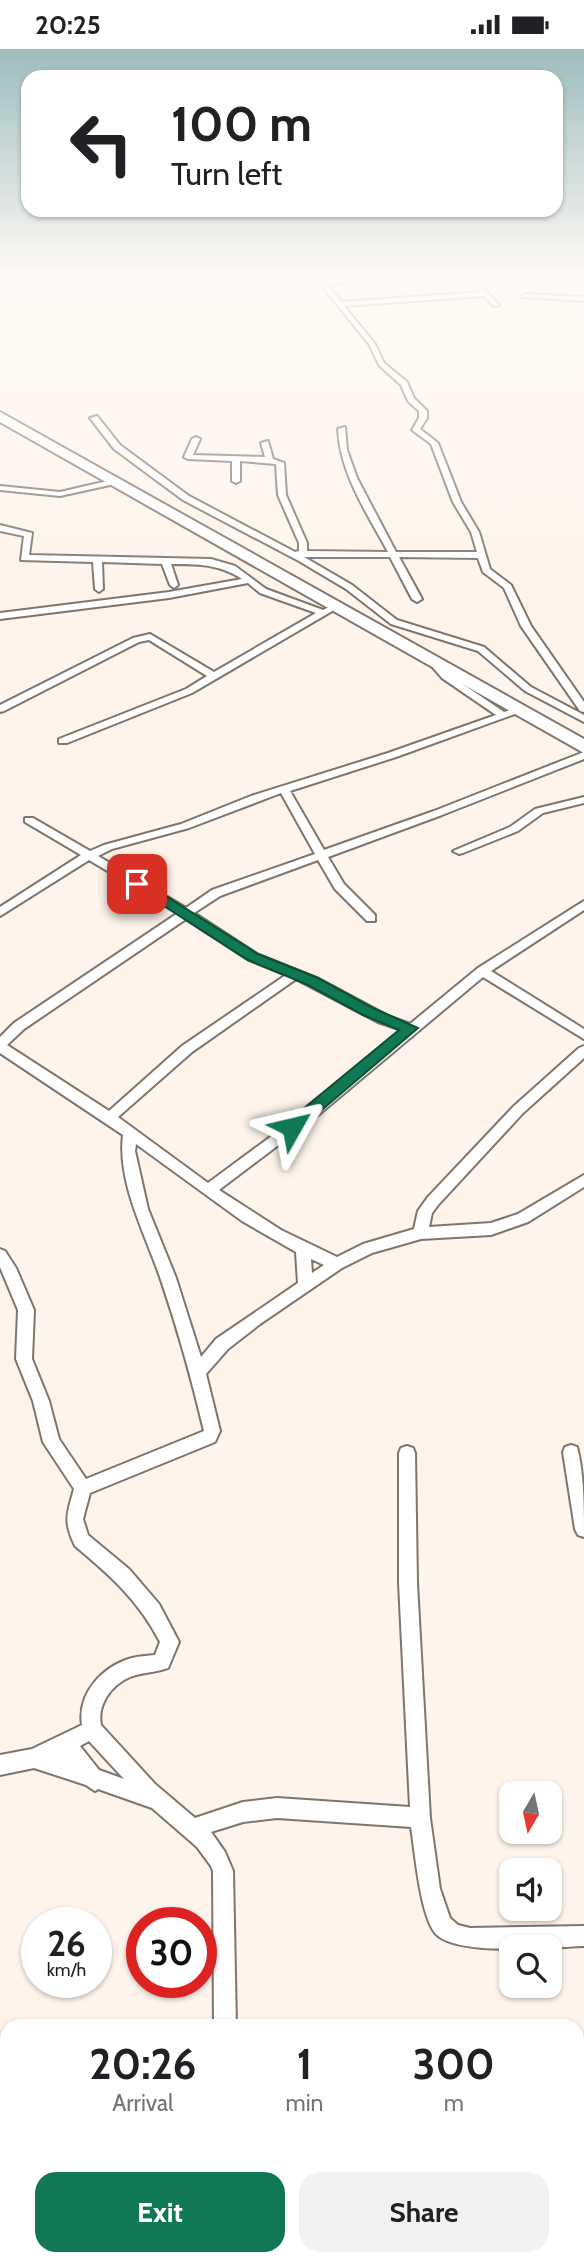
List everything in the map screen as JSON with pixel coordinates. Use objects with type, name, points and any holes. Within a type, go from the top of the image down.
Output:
[{"type":"highway","points":[[0,407],[341,604],[510,713],[584,747]]},
{"type":"highway","points":[[0,416],[584,737]]},
{"type":"street","points":[[400,380],[411,399],[423,411],[423,418],[416,430],[435,443],[457,502],[475,532],[486,570],[508,587],[526,626],[584,709]]},
{"type":"street","points":[[63,741],[189,691],[215,677],[341,604],[349,587],[298,554],[186,498],[117,447],[94,418]]},
{"type":"street","points":[[342,429],[343,450],[353,478],[417,599]]},
{"type":"street","points":[[196,439],[188,457],[269,460],[280,463],[282,495],[303,544],[298,554]]},
{"type":"street","points":[[265,443],[269,460]]},
{"type":"street","points":[[236,459],[236,481]]},
{"type":"street","points":[[0,488],[60,494],[116,481]]},
{"type":"street","points":[[0,529],[29,535],[24,558],[222,565],[250,580],[263,591],[341,604],[410,629],[481,649],[528,689],[584,719]]},
{"type":"street","points":[[298,554],[483,555]]},
{"type":"street","points":[[97,560],[99,589]]},
{"type":"street","points":[[166,562],[174,585]]},
{"type":"street","points":[[5,611],[155,597],[250,580]]},
{"type":"street","points":[[0,709],[136,640],[150,637],[215,677]]},
{"type":"street","points":[[0,912],[86,856],[128,839],[185,826],[510,713]]},
{"type":"street","points":[[337,1264],[303,1251],[257,1224],[109,1118],[0,1046],[19,1026],[216,893],[584,755]]},
{"type":"street","points":[[284,790],[319,856],[339,887],[371,918]]},
{"type":"street","points":[[459,851],[514,829],[539,811],[584,800]]},
{"type":"street","points":[[29,820],[253,957],[295,974],[383,1019],[410,1028]]},
{"type":"street","points":[[210,1189],[312,1113],[410,1028],[482,971],[584,905]]},
{"type":"street","points":[[482,971],[584,1035]]},
{"type":"street","points":[[109,1118],[187,1049],[295,974]]},
{"type":"street","points":[[421,1233],[425,1211],[433,1201],[518,1110],[584,1051]]},
{"type":"street","points":[[83,1488],[209,1437],[212,1425],[168,1278],[141,1209],[128,1151],[130,1135]]},
{"type":"street","points":[[198,1372],[222,1345],[337,1264],[368,1248],[421,1233],[491,1229],[523,1218],[584,1180]]},
{"type":"street","points":[[303,1251],[306,1285]]},
{"type":"street","points":[[0,1255],[11,1272],[26,1310],[24,1359],[41,1401],[51,1442],[83,1488]]},
{"type":"street","points":[[571,1452],[584,1529]]},
{"type":"street","points":[[407,1453],[408,1583],[420,1818],[430,1889],[442,1925],[453,1934],[470,1938],[584,1936]]},
{"type":"street","points":[[83,1488],[74,1519],[81,1540],[122,1575],[153,1610],[170,1642],[161,1662],[133,1667],[103,1686],[94,1699],[88,1717],[92,1730],[158,1800],[193,1828],[219,1859],[223,1871],[225,2019]]},
{"type":"street","points":[[0,1765],[34,1758],[92,1730]]},
{"type":"street","points":[[67,1744],[95,1781]]},
{"type":"street","points":[[34,1758],[95,1781],[158,1800]]},
{"type":"street","points":[[193,1828],[243,1812],[277,1808],[420,1818]]},
{"type":"route","points":[[137,884],[253,957],[313,981],[383,1019],[410,1028],[312,1113],[292,1127]]}]
